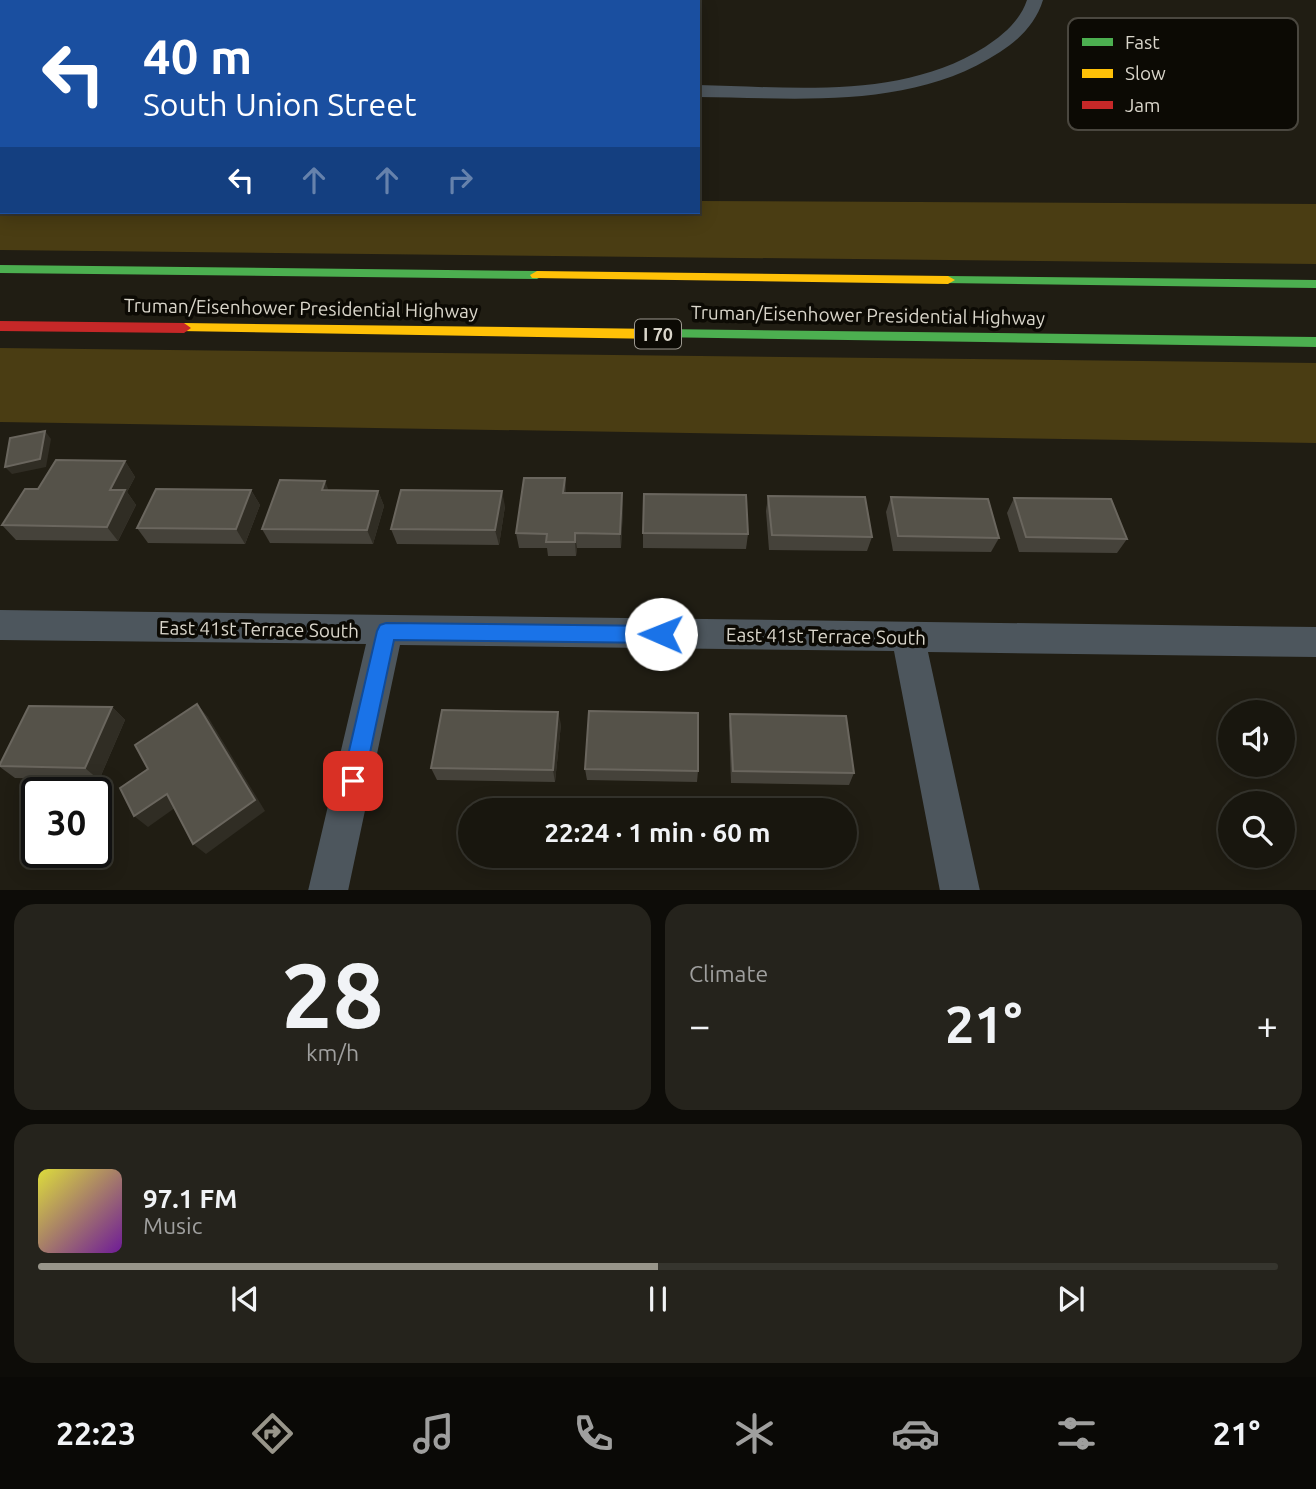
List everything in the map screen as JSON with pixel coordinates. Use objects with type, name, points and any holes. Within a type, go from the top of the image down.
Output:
[{"type":"highway","name":"Truman/Eisenhower Presidential Highway","points":[[0,269],[1316,284]]},
{"type":"highway","name":"Truman/Eisenhower Presidential Highway","points":[[0,326],[1316,342]]},
{"type":"street","points":[[700,91],[827,92],[886,88],[934,77],[988,55],[1016,32],[1032,10],[1035,0]]},
{"type":"street","name":"East 41st Terrace South","points":[[0,625],[1316,642]]},
{"type":"street","points":[[328,890],[386,631]]},
{"type":"street","points":[[908,637],[960,890]]},
{"type":"shaded area","points":[[700,201],[1316,204],[1316,264],[0,250],[0,214],[700,214]]},
{"type":"shaded area","points":[[0,348],[1316,363],[1316,443],[0,422]]},
{"type":"building","points":[[45,431],[40,459],[5,467],[10,438]]},
{"type":"building","points":[[56,460],[125,461],[110,490],[125,490],[107,527],[2,525],[25,489],[38,489]]},
{"type":"building","points":[[524,478],[565,478],[563,493],[622,493],[620,534],[575,533],[575,542],[546,542],[547,534],[516,533]]},
{"type":"building","points":[[280,480],[325,481],[322,490],[378,491],[367,530],[262,529]]},
{"type":"building","points":[[156,489],[251,490],[236,529],[137,528]]},
{"type":"building","points":[[401,490],[502,491],[495,530],[391,529]]},
{"type":"building","points":[[644,494],[746,495],[748,534],[643,533]]},
{"type":"building","points":[[768,496],[865,497],[872,537],[772,535]]},
{"type":"building","points":[[891,497],[988,499],[999,538],[898,536]]},
{"type":"building","points":[[1014,498],[1111,499],[1127,539],[1026,537]]},
{"type":"building","points":[[197,704],[255,800],[193,844],[167,794],[134,816],[120,788],[148,769],[135,745]]},
{"type":"building","points":[[29,706],[112,707],[85,768],[0,766]]},
{"type":"building","points":[[442,710],[558,712],[553,770],[431,768]]},
{"type":"building","points":[[589,711],[698,713],[698,771],[585,769]]},
{"type":"building","points":[[730,714],[846,716],[854,773],[733,771]]},
{"type":"traffic: fast","points":[[0,269],[537,275]]},
{"type":"traffic: fast","points":[[948,280],[1316,284]]},
{"type":"traffic: fast","points":[[659,334],[1316,342]]},
{"type":"traffic: slow","points":[[537,275],[948,280]]},
{"type":"traffic: slow","points":[[184,328],[659,334]]},
{"type":"traffic: jam","points":[[0,326],[184,328]]},
{"type":"route","points":[[353,781],[386,631],[661,634]]}]
